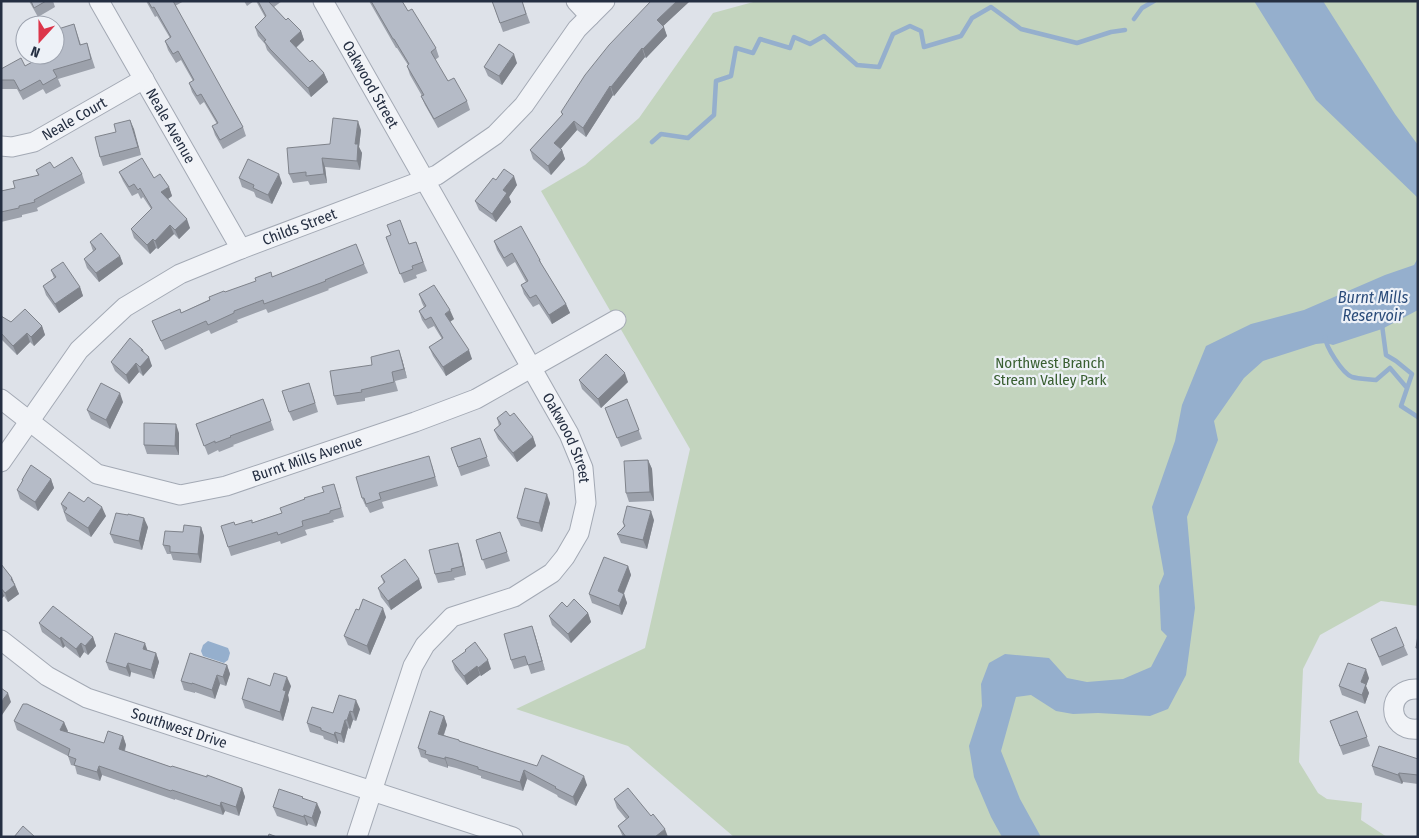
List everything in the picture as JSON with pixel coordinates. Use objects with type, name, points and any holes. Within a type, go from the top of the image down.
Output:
[{"type":"street","name":"Neale Avenue","points":[[100,1],[241,250]]},
{"type":"street","name":"Oakwood Street","points":[[323,1],[569,434],[583,468],[586,503],[579,534],[565,557],[552,573],[514,597],[452,617],[425,645],[413,666],[357,837]]},
{"type":"street","points":[[576,1],[590,16]]},
{"type":"street","name":"Childs Street","points":[[1,462],[79,350],[125,307],[180,274],[437,175],[494,135],[524,105],[577,29],[605,1]]},
{"type":"street","name":"Neale Court","points":[[1,146],[12,147],[34,142],[144,79]]},
{"type":"street","name":"Burnt Mills Avenue","points":[[1,400],[97,474],[180,495],[226,486],[476,399],[616,320]]},
{"type":"street","name":"Southwest Drive","points":[[1,640],[47,676],[87,698],[514,837]]},
{"type":"street","points":[[1418,689],[1412,688],[1401,693],[1394,703],[1396,720],[1406,728],[1418,729]]},
{"type":"green space","name":"Northwest Branch Stream Valley Park","points":[[757,1],[1418,1],[1418,606],[1381,601],[1320,635],[1303,669],[1299,762],[1318,793],[1327,799],[1362,803],[1361,820],[1387,837],[734,837],[628,746],[516,709],[645,648],[690,449],[541,191],[585,165],[639,118],[713,13]]},
{"type":"water","points":[[1254,1],[1323,1],[1395,114],[1418,145],[1418,198],[1316,100]]},
{"type":"water","name":"Burnt Mills Reservoir","points":[[1418,258],[1418,310],[1382,329],[1333,345],[1326,343],[1316,344],[1263,361],[1244,378],[1214,421],[1218,440],[1187,517],[1195,608],[1186,675],[1168,709],[1150,716],[1098,713],[1073,714],[1056,711],[1031,695],[1016,697],[1001,751],[1020,799],[1041,837],[1002,837],[991,817],[974,777],[969,746],[982,706],[981,684],[989,663],[1005,654],[1049,658],[1067,678],[1087,682],[1123,679],[1151,667],[1167,636],[1161,630],[1159,586],[1164,574],[1152,507],[1175,441],[1182,405],[1206,346],[1251,324],[1304,310],[1385,275],[1414,265]]},
{"type":"water","points":[[208,641],[228,648],[230,653],[228,660],[224,663],[203,656],[201,651],[203,645]]},
{"type":"building","points":[[31,1],[46,1],[34,8]]},
{"type":"building","points":[[148,1],[173,1],[243,127],[220,140],[212,126],[218,123],[201,94],[197,96],[189,83],[194,80],[178,51],[173,54],[165,41],[171,37],[154,7],[152,8]]},
{"type":"building","points":[[258,1],[268,1],[286,20],[288,18],[301,31],[290,41],[310,62],[312,60],[324,73],[308,88],[270,49],[264,41],[266,40],[255,27],[266,16]]},
{"type":"building","points":[[371,1],[402,1],[408,11],[412,9],[436,48],[431,52],[448,81],[454,78],[467,101],[434,119],[421,96],[424,95],[407,66],[409,64]]},
{"type":"building","points":[[492,1],[522,1],[526,14],[500,23]]},
{"type":"building","points":[[651,1],[677,1],[657,20],[664,27],[642,48],[610,86],[583,128],[574,121],[554,143],[562,150],[548,166],[530,150],[563,114],[561,112],[585,75],[609,45]]},
{"type":"building","points":[[74,24],[80,45],[87,43],[91,59],[53,70],[57,77],[43,85],[40,80],[20,91],[14,80],[1,80],[1,69],[15,61],[15,65],[25,66],[65,65],[65,27]]},
{"type":"building","points":[[499,44],[514,54],[499,76],[484,67]]},
{"type":"building","points":[[333,118],[358,121],[355,144],[358,144],[357,161],[322,158],[324,174],[306,176],[306,172],[289,174],[287,148],[330,144]]},
{"type":"building","points":[[130,120],[138,147],[100,157],[95,137],[116,132],[114,124]]},
{"type":"building","points":[[72,157],[82,174],[34,200],[35,202],[1,212],[1,191],[15,188],[13,181],[39,175],[36,170],[50,162],[54,168]]},
{"type":"building","points":[[142,158],[154,178],[160,174],[169,187],[161,192],[187,219],[175,230],[170,225],[155,241],[153,239],[147,245],[131,229],[152,208],[140,188],[138,190],[134,184],[129,187],[119,172]]},
{"type":"building","points":[[248,159],[279,174],[268,195],[253,188],[254,185],[239,178]]},
{"type":"building","points":[[504,169],[514,176],[503,190],[507,193],[492,214],[475,201],[493,178],[496,180]]},
{"type":"building","points":[[400,220],[409,244],[416,242],[423,262],[412,266],[413,269],[400,274],[386,237],[391,235],[387,225]]},
{"type":"building","points":[[521,226],[566,304],[549,315],[536,295],[530,298],[521,285],[528,281],[512,253],[504,258],[494,241]]},
{"type":"building","points":[[101,233],[120,256],[96,273],[84,259],[96,249],[90,242]]},
{"type":"building","points":[[356,244],[364,264],[326,281],[264,304],[263,300],[234,311],[234,313],[208,325],[206,321],[161,341],[152,321],[180,309],[181,313],[210,300],[209,297],[256,281],[255,278],[271,272],[272,277]]},
{"type":"building","points":[[63,262],[80,287],[55,304],[43,286],[56,277],[51,270]]},
{"type":"building","points":[[434,285],[450,310],[445,314],[469,350],[443,367],[429,347],[443,338],[431,317],[425,320],[419,311],[426,306],[419,294]]},
{"type":"building","points":[[25,309],[42,326],[31,337],[27,333],[13,346],[1,333],[1,316],[11,322]]},
{"type":"building","points":[[130,338],[149,357],[140,367],[136,363],[126,375],[111,362]]},
{"type":"building","points":[[399,350],[404,369],[392,372],[394,382],[361,390],[362,392],[334,396],[330,371],[372,365],[371,357]]},
{"type":"building","points":[[606,354],[625,373],[598,399],[579,380]]},
{"type":"building","points":[[101,383],[120,393],[106,420],[87,410]]},
{"type":"building","points":[[309,383],[315,403],[289,412],[282,391]]},
{"type":"building","points":[[263,399],[271,421],[204,446],[196,424]]},
{"type":"building","points":[[627,399],[639,430],[617,438],[605,408]]},
{"type":"building","points":[[506,411],[510,416],[514,413],[533,437],[513,453],[494,430],[501,424],[497,418]]},
{"type":"building","points":[[144,423],[176,424],[175,446],[144,445]]},
{"type":"building","points":[[480,438],[487,457],[458,467],[451,448]]},
{"type":"building","points":[[429,456],[435,477],[379,493],[381,499],[366,504],[364,498],[362,498],[356,477]]},
{"type":"building","points":[[648,460],[650,492],[626,493],[624,461]]},
{"type":"building","points":[[31,465],[51,479],[35,502],[17,490]]},
{"type":"building","points":[[334,484],[341,508],[302,521],[303,526],[278,535],[277,532],[228,547],[221,526],[234,522],[235,525],[252,520],[252,523],[282,513],[280,508],[324,492],[322,487]]},
{"type":"building","points":[[525,488],[547,494],[539,523],[517,518]]},
{"type":"building","points":[[69,492],[84,502],[88,497],[102,507],[88,528],[64,512],[67,508],[61,504]]},
{"type":"building","points":[[627,506],[651,511],[643,540],[617,534],[625,526],[623,522]]},
{"type":"building","points":[[116,513],[144,518],[139,541],[110,534]]},
{"type":"building","points":[[184,525],[201,527],[198,554],[170,552],[170,546],[163,545],[165,531],[183,532]]},
{"type":"building","points":[[500,532],[507,552],[482,560],[476,540]]},
{"type":"building","points":[[458,543],[463,566],[451,569],[452,571],[435,574],[429,550]]},
{"type":"building","points":[[604,557],[628,566],[618,591],[624,594],[619,606],[589,594]]},
{"type":"building","points":[[405,559],[419,579],[388,601],[378,588],[385,582],[381,576]]},
{"type":"building","points":[[1,564],[15,585],[5,593],[1,588]]},
{"type":"building","points":[[363,599],[383,608],[367,646],[344,636],[356,609],[359,610]]},
{"type":"building","points":[[574,599],[588,613],[568,634],[549,616],[562,602],[567,607]]},
{"type":"building","points":[[53,606],[93,637],[85,646],[81,643],[76,649],[39,623]]},
{"type":"building","points":[[532,626],[542,661],[528,665],[525,656],[511,660],[504,634]]},
{"type":"building","points":[[1396,627],[1404,646],[1379,657],[1371,639]]},
{"type":"building","points":[[115,633],[145,643],[143,649],[156,653],[151,670],[128,663],[126,668],[106,662]]},
{"type":"building","points":[[475,642],[488,660],[464,676],[452,661]]},
{"type":"building","points":[[190,653],[227,665],[223,677],[217,675],[212,690],[181,681]]},
{"type":"building","points":[[1348,663],[1366,669],[1361,682],[1366,684],[1362,695],[1339,686]]},
{"type":"building","points":[[274,673],[287,677],[283,690],[286,691],[280,712],[242,699],[248,678],[270,686]]},
{"type":"building","points":[[1,688],[8,693],[1,702]]},
{"type":"building","points":[[339,695],[356,700],[353,712],[350,711],[347,720],[345,720],[341,734],[335,732],[334,735],[307,723],[312,707],[333,713]]},
{"type":"building","points":[[23,704],[27,704],[64,722],[60,730],[104,743],[108,731],[123,736],[119,749],[171,767],[207,777],[207,775],[242,788],[236,807],[221,802],[220,806],[99,766],[97,772],[74,765],[76,759],[68,756],[70,749],[14,721]]},
{"type":"building","points":[[430,711],[444,716],[438,734],[537,766],[542,755],[584,776],[573,797],[524,770],[520,782],[453,759],[425,754],[426,751],[418,748]]},
{"type":"building","points":[[1357,711],[1367,737],[1340,746],[1330,721]]},
{"type":"building","points":[[1379,746],[1418,759],[1418,775],[1399,773],[1398,775],[1372,766]]},
{"type":"building","points":[[628,788],[651,816],[653,814],[665,829],[655,837],[626,837],[618,826],[629,817],[614,799]]},
{"type":"building","points":[[279,789],[317,803],[312,818],[273,807]]},
{"type":"building","points":[[23,826],[35,837],[14,837]]},
{"type":"waterway","points":[[1134,19],[1142,8],[1154,1]]},
{"type":"waterway","points":[[652,142],[661,134],[688,138],[714,115],[716,81],[731,76],[736,48],[753,53],[760,39],[790,48],[794,37],[810,44],[824,36],[857,65],[879,67],[893,34],[910,26],[921,31],[924,47],[961,36],[972,18],[991,7],[1021,29],[1077,43],[1111,32],[1125,30]]},
{"type":"waterway","points":[[1382,325],[1386,355],[1412,374],[1401,406],[1418,417]]},
{"type":"waterway","points":[[1325,337],[1335,359],[1348,375],[1355,378],[1376,380],[1390,368],[1407,388]]}]
